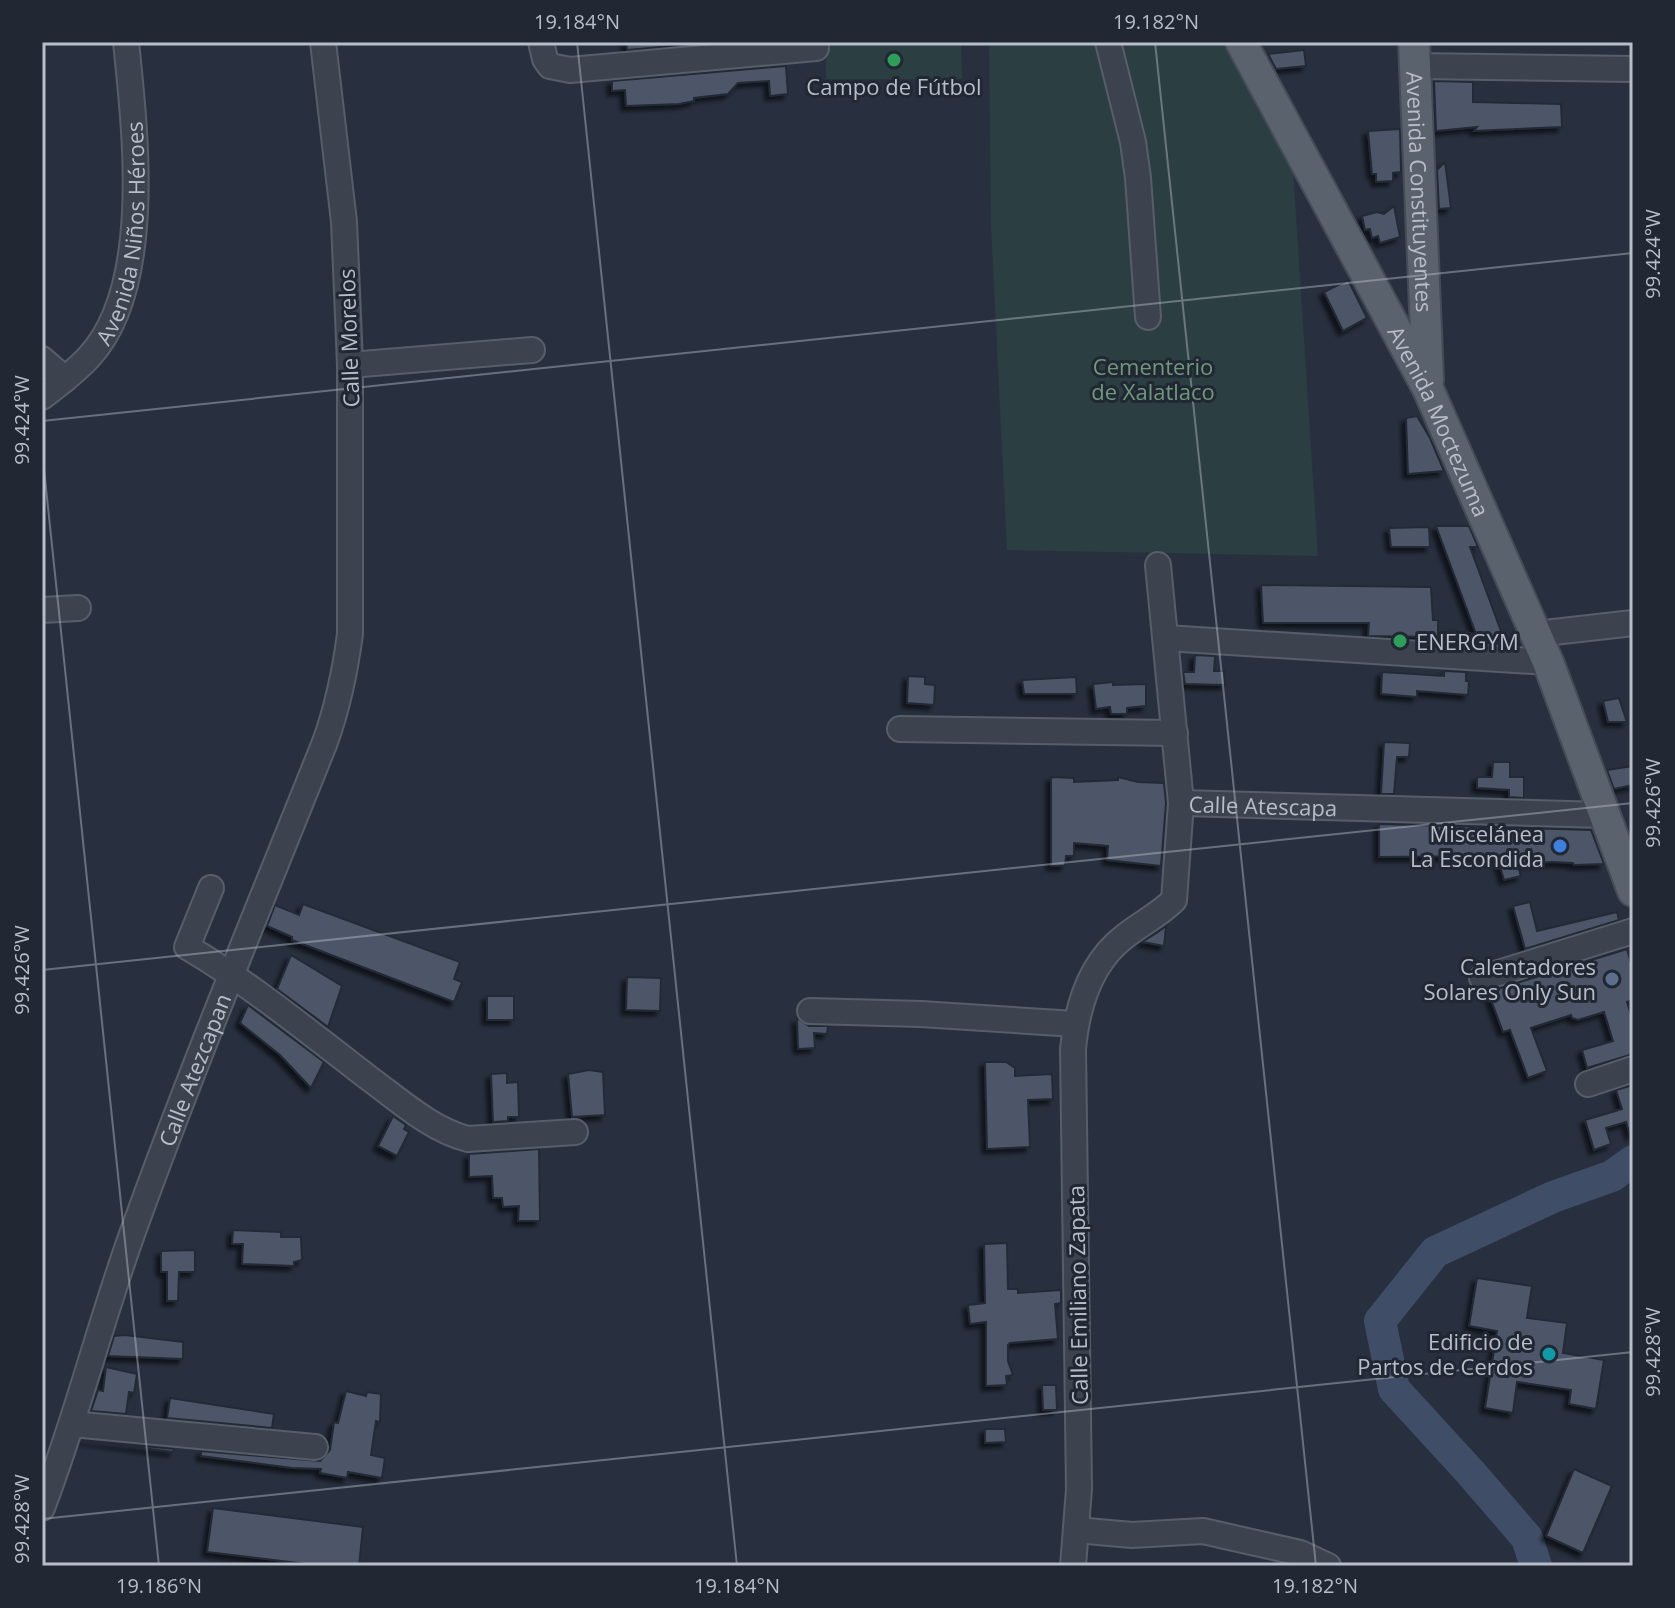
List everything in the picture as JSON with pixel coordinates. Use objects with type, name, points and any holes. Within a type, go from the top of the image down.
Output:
[{"type":"main road","name":"Avenida Moctezuma","points":[[1241,42],[1428,389],[1548,662],[1633,891]]},
{"type":"main road","name":"Avenida Constituyentes","points":[[1415,54],[1428,389]]},
{"type":"street","name":"Avenida Niños Héroes","points":[[42,397],[89,357],[107,331],[121,301],[129,267],[134,206],[135,136],[126,42]]},
{"type":"street","name":"Calle Morelos","points":[[323,42],[344,222],[350,365],[350,634]]},
{"type":"street","points":[[541,42],[550,66],[570,70],[816,48]]},
{"type":"street","points":[[1108,42],[1136,166],[1148,317]]},
{"type":"street","points":[[1415,54],[1633,69]]},
{"type":"street","points":[[350,365],[532,350]]},
{"type":"street","points":[[42,359],[65,379]]},
{"type":"street","points":[[1158,565],[1181,803]]},
{"type":"street","points":[[42,610],[78,608]]},
{"type":"street","points":[[1536,634],[1633,623]]},
{"type":"street","name":"Calle Atezcapan","points":[[42,1508],[72,1424],[129,1242],[195,1061],[338,704],[350,634]]},
{"type":"street","points":[[1166,638],[1548,662]]},
{"type":"street","points":[[900,729],[1175,733]]},
{"type":"street","name":"Calle Atescapa","points":[[1075,1024],[1087,986],[1101,959],[1121,939],[1162,912],[1174,900],[1181,803],[1604,815]]},
{"type":"street","points":[[211,888],[187,947],[232,973],[414,1111],[455,1136],[483,1140],[575,1132]]},
{"type":"street","points":[[1482,978],[1633,931]]},
{"type":"street","points":[[810,1011],[909,1013],[1075,1024]]},
{"type":"street","name":"Calle Emiliano Zapata","points":[[1073,1566],[1079,1489],[1075,1024]]},
{"type":"street","points":[[1588,1084],[1633,1069]]},
{"type":"street","points":[[72,1424],[315,1447]]},
{"type":"street","points":[[1076,1530],[1132,1535],[1203,1531],[1300,1553],[1328,1566]]},
{"type":"green space","name":"Campo de Fútbol","points":[[826,42],[961,42],[962,79],[826,79]]},
{"type":"green space","name":"Cementerio de Xalatlaco","points":[[989,42],[1233,42],[1291,138],[1318,556],[1007,550],[991,225]]},
{"type":"building","points":[[626,42],[671,42],[672,46],[627,50]]},
{"type":"building","points":[[1304,50],[1306,66],[1276,69],[1268,54]]},
{"type":"building","points":[[786,66],[788,94],[770,96],[769,81],[738,83],[728,94],[694,98],[694,101],[626,106],[625,90],[612,91],[612,81]]},
{"type":"building","points":[[1434,81],[1473,82],[1473,102],[1561,104],[1562,127],[1474,131],[1477,127],[1436,131]]},
{"type":"building","points":[[1400,129],[1401,172],[1393,173],[1393,181],[1376,182],[1376,174],[1372,174],[1368,131]]},
{"type":"building","points":[[1445,162],[1451,208],[1439,209],[1437,170]]},
{"type":"building","points":[[1394,206],[1400,237],[1380,243],[1378,236],[1372,238],[1370,229],[1365,230],[1362,216],[1377,212],[1384,214]]},
{"type":"building","points":[[1348,280],[1367,318],[1343,331],[1324,292]]},
{"type":"building","points":[[1417,416],[1444,471],[1408,474],[1406,418]]},
{"type":"building","points":[[1436,526],[1469,526],[1478,547],[1470,547],[1504,639],[1510,640],[1500,644],[1452,641],[1450,630],[1476,634]]},
{"type":"building","points":[[1429,527],[1430,547],[1391,547],[1389,528]]},
{"type":"building","points":[[1261,585],[1431,587],[1433,620],[1438,620],[1438,637],[1368,636],[1369,623],[1263,623]]},
{"type":"building","points":[[1195,655],[1215,656],[1214,671],[1224,671],[1225,685],[1185,684],[1183,672],[1194,672]]},
{"type":"building","points":[[1444,671],[1466,672],[1468,695],[1417,691],[1417,697],[1381,694],[1382,672],[1444,676]]},
{"type":"building","points":[[908,676],[925,677],[925,684],[935,685],[934,705],[907,703]]},
{"type":"building","points":[[1076,677],[1077,694],[1024,694],[1022,680]]},
{"type":"building","points":[[1113,682],[1113,685],[1146,684],[1146,706],[1127,708],[1127,714],[1111,714],[1110,707],[1096,709],[1093,684]]},
{"type":"building","points":[[1619,698],[1627,722],[1608,722],[1603,701]]},
{"type":"building","points":[[1384,742],[1410,743],[1409,757],[1397,757],[1394,794],[1381,794]]},
{"type":"building","points":[[1493,762],[1510,762],[1510,777],[1524,777],[1524,798],[1509,797],[1509,790],[1477,788],[1477,777],[1492,777]]},
{"type":"building","points":[[1633,766],[1633,785],[1614,789],[1607,770]]},
{"type":"building","points":[[1051,777],[1074,778],[1074,782],[1118,780],[1118,777],[1164,783],[1166,803],[1161,866],[1107,860],[1108,846],[1074,843],[1074,856],[1066,856],[1065,866],[1051,866]]},
{"type":"building","points":[[1379,824],[1591,830],[1604,864],[1517,864],[1521,876],[1504,880],[1497,856],[1379,857]]},
{"type":"building","points":[[1530,902],[1537,931],[1617,912],[1619,920],[1525,949],[1513,906]]},
{"type":"building","points":[[303,904],[460,962],[454,979],[462,982],[454,1002],[292,940],[292,937],[267,926],[275,905],[299,915]]},
{"type":"building","points":[[1166,926],[1164,946],[1142,942],[1158,932]]},
{"type":"building","points":[[1627,949],[1633,970],[1633,1000],[1627,1002],[1633,1021],[1633,1054],[1587,1068],[1582,1050],[1613,1041],[1604,1012],[1578,1020],[1571,1015],[1531,1028],[1547,1071],[1528,1078],[1510,1030],[1503,1032],[1488,992]]},
{"type":"building","points":[[291,955],[342,986],[328,1027],[277,989]]},
{"type":"building","points":[[627,977],[661,978],[660,1011],[626,1010]]},
{"type":"building","points":[[487,996],[514,996],[514,1020],[487,1020]]},
{"type":"building","points":[[248,1005],[324,1062],[311,1088],[280,1055],[240,1023]]},
{"type":"building","points":[[797,1018],[809,1026],[828,1026],[827,1034],[814,1033],[815,1048],[798,1049]]},
{"type":"building","points":[[985,1062],[1006,1062],[1015,1068],[1015,1076],[1052,1074],[1053,1099],[1028,1100],[1030,1147],[987,1149]]},
{"type":"building","points":[[589,1070],[603,1072],[605,1115],[572,1117],[568,1074]]},
{"type":"building","points":[[507,1073],[507,1083],[518,1082],[519,1117],[493,1122],[491,1074]]},
{"type":"building","points":[[1633,1085],[1633,1134],[1630,1135],[1626,1122],[1606,1128],[1611,1144],[1594,1150],[1585,1120],[1622,1109],[1616,1090]]},
{"type":"building","points":[[393,1116],[406,1125],[404,1129],[409,1132],[397,1156],[378,1146]]},
{"type":"building","points":[[539,1149],[540,1221],[518,1221],[519,1206],[503,1207],[502,1198],[493,1198],[492,1176],[469,1177],[469,1154]]},
{"type":"building","points":[[233,1230],[281,1232],[281,1237],[301,1237],[302,1260],[294,1262],[294,1266],[242,1264],[243,1244],[232,1244]]},
{"type":"building","points":[[1007,1243],[1008,1289],[1018,1289],[1018,1293],[1061,1290],[1061,1303],[1055,1304],[1058,1339],[1010,1343],[1008,1361],[1013,1375],[1006,1376],[1007,1385],[986,1386],[986,1322],[970,1324],[968,1305],[985,1303],[984,1244]]},
{"type":"building","points":[[195,1250],[195,1272],[179,1272],[178,1301],[167,1301],[167,1272],[161,1272],[161,1251]]},
{"type":"building","points":[[1477,1278],[1532,1286],[1527,1318],[1567,1323],[1563,1353],[1604,1360],[1596,1409],[1569,1404],[1571,1390],[1517,1382],[1513,1413],[1485,1408],[1497,1331],[1469,1326]]},
{"type":"building","points":[[114,1336],[183,1342],[183,1359],[108,1356]]},
{"type":"building","points":[[106,1367],[137,1374],[134,1393],[129,1392],[126,1414],[91,1411],[98,1390],[103,1391]]},
{"type":"building","points":[[1042,1385],[1056,1385],[1057,1410],[1043,1410]]},
{"type":"building","points":[[346,1391],[366,1396],[367,1392],[381,1394],[380,1422],[376,1421],[371,1455],[385,1458],[382,1478],[348,1472],[347,1478],[320,1473],[321,1469],[201,1456],[201,1451],[320,1461],[330,1450],[334,1422],[338,1423]]},
{"type":"building","points":[[170,1398],[274,1414],[272,1428],[167,1418]]},
{"type":"building","points":[[985,1429],[1005,1429],[1006,1442],[985,1443]]},
{"type":"building","points":[[82,1440],[174,1449],[173,1452]]},
{"type":"building","points":[[1574,1469],[1612,1486],[1583,1553],[1546,1536]]},
{"type":"building","points":[[213,1508],[363,1527],[359,1566],[323,1566],[207,1552]]},
{"type":"waterway","points":[[1536,1566],[1527,1538],[1394,1389],[1380,1321],[1435,1252],[1553,1197],[1612,1176],[1633,1161]]},
{"type":"place","name":"Campo de Fútbol","points":[[894,60]]},
{"type":"place","name":"ENERGYM","points":[[1400,641]]},
{"type":"place","name":"Miscelánea La Escondida","points":[[1560,846]]},
{"type":"place","name":"Calentadores Solares Only Sun","points":[[1612,979]]},
{"type":"place","name":"Edificio de Partos de Cerdos","points":[[1549,1354]]}]
